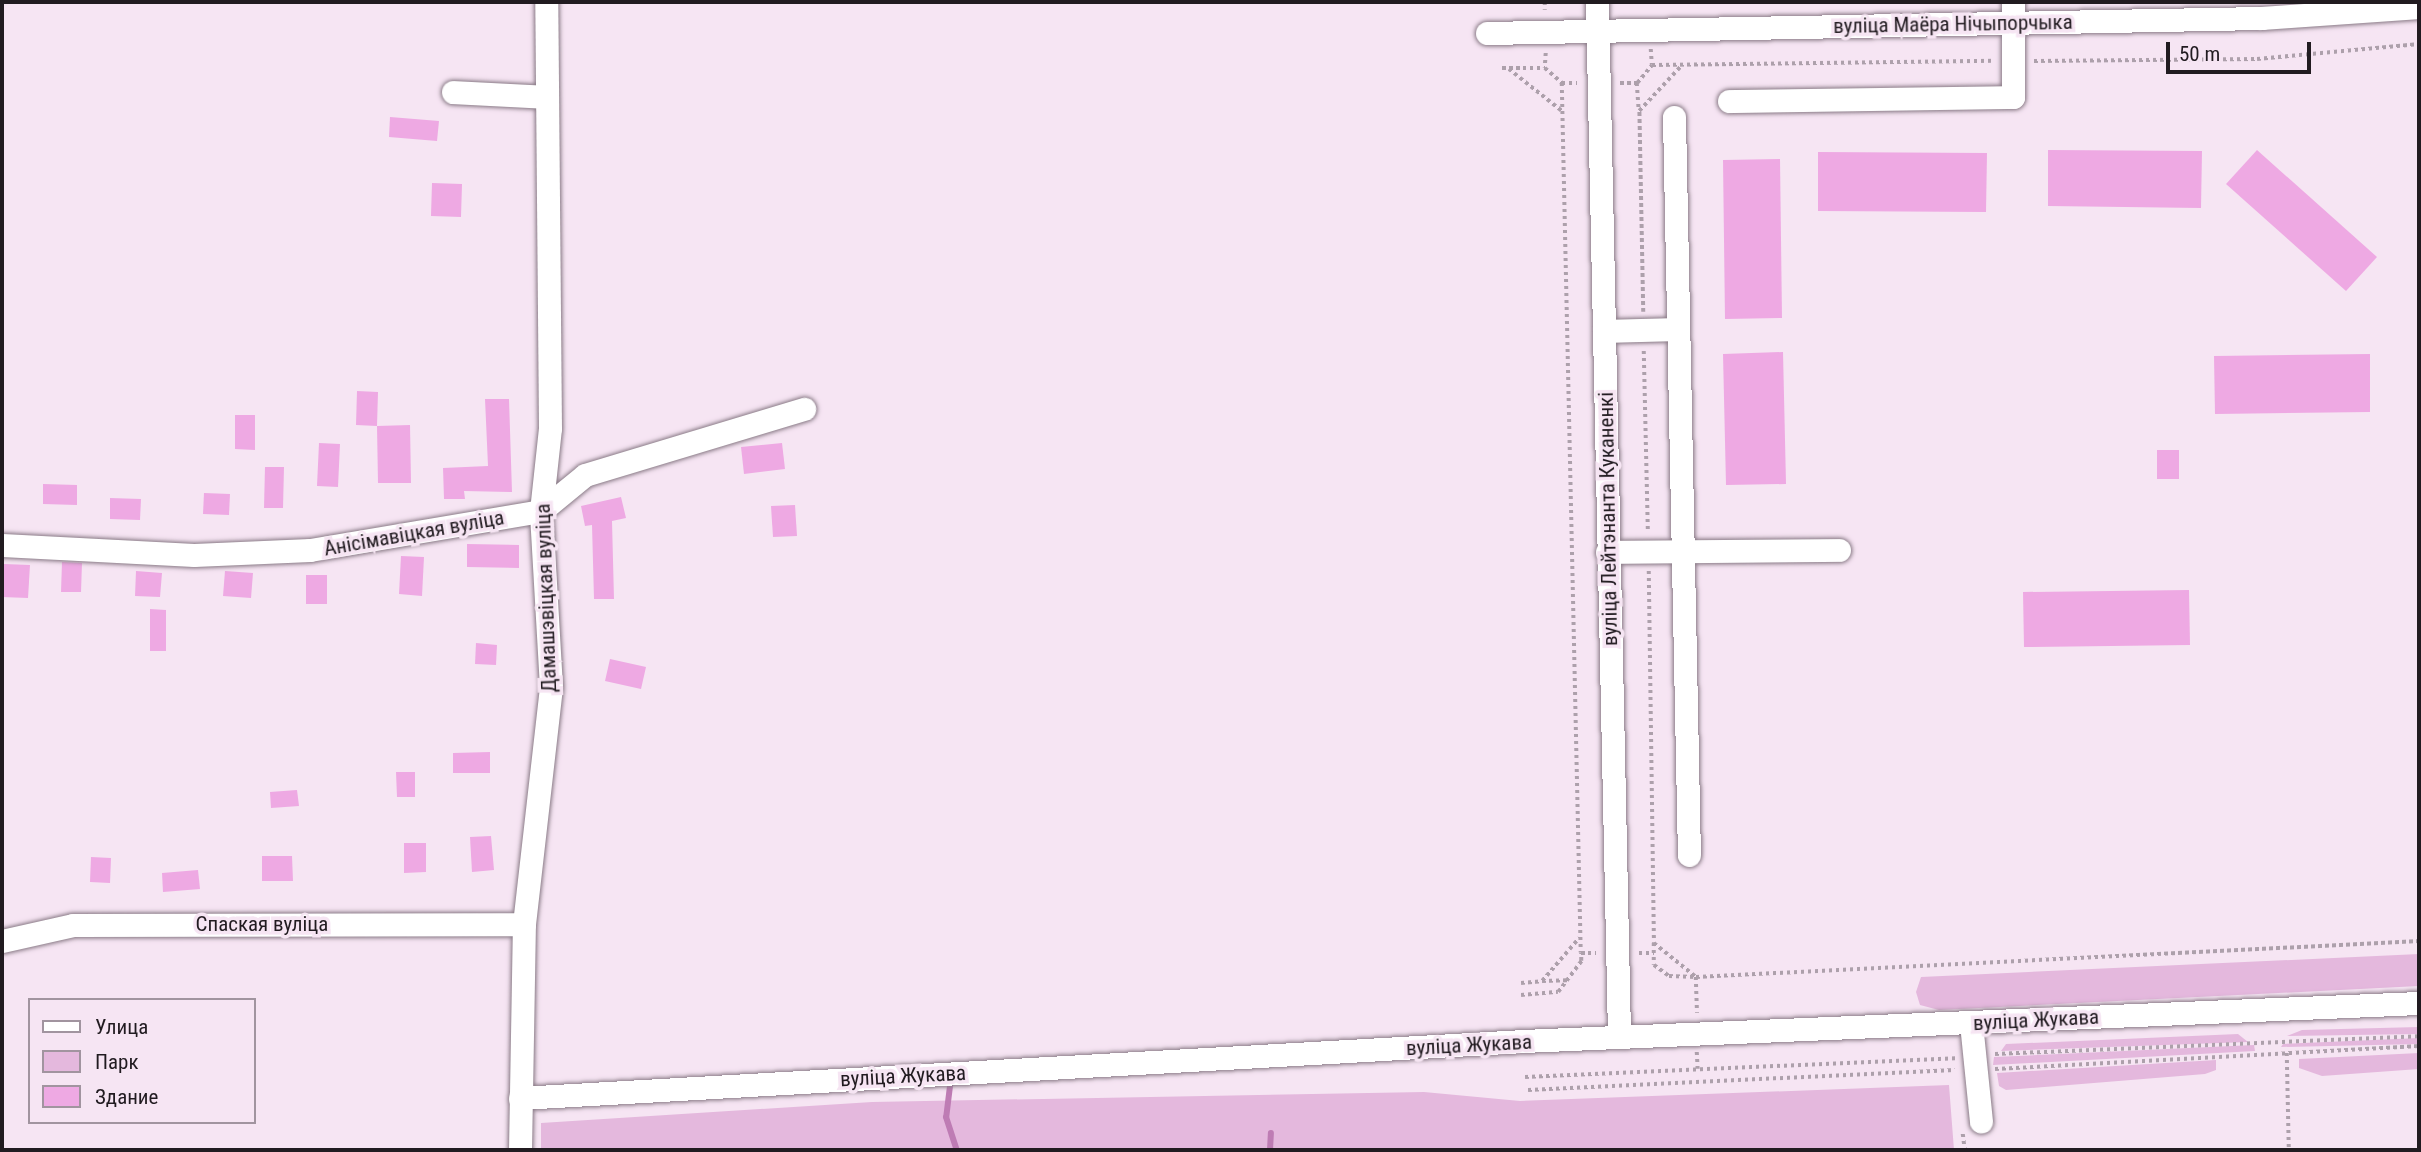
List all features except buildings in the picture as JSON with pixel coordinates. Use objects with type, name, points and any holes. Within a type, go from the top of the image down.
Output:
[{"type":"street","name":"Дамашэвіцкая вуліца","points":[[520,1150],[524,924],[551,687],[541,511],[550,428],[546,2]]},
{"type":"street","name":"вуліца Лейтэнанта Куканенкі","points":[[1597,2],[1619,1037]]},
{"type":"street","name":"вуліца Маёра Нічыпорчыка","points":[[1487,33],[1597,32],[2012,12],[2262,18],[2419,6]]},
{"type":"street","points":[[1729,101],[2013,97],[2012,12]]},
{"type":"street","points":[[453,92],[547,97]]},
{"type":"street","points":[[1674,117],[1689,855]]},
{"type":"street","points":[[1604,331],[1677,329]]},
{"type":"street","points":[[541,511],[584,475],[804,409]]},
{"type":"street","name":"Анісімавіцкая вуліца","points":[[2,545],[194,555],[310,550],[541,511]]},
{"type":"street","points":[[1607,552],[1839,550]]},
{"type":"street","name":"Спаская вуліца","points":[[2,941],[73,925],[524,924]]},
{"type":"street","name":"вуліца Жукава","points":[[520,1098],[1619,1037],[2419,1003]]},
{"type":"street","points":[[1971,1023],[1966,1070],[1981,1121]]},
{"type":"path","points":[[1545,2],[1545,68]]},
{"type":"path","points":[[2419,44],[2258,59],[1652,65],[1637,83],[1654,965],[1669,976],[1696,977],[2419,941]]},
{"type":"path","points":[[1639,111],[1682,65]]},
{"type":"path","points":[[1502,68],[1545,68],[1562,83],[1637,83]]},
{"type":"path","points":[[1509,69],[1562,112]]},
{"type":"path","points":[[1521,995],[1558,992],[1581,961],[1562,83]]},
{"type":"path","points":[[1542,981],[1581,936]]},
{"type":"path","points":[[1654,943],[1696,977]]},
{"type":"path","points":[[1581,953],[1654,954]]},
{"type":"path","points":[[1696,977],[1698,1069]]},
{"type":"path","points":[[1521,982],[1567,980]]},
{"type":"path","points":[[1528,1090],[2419,1046]]},
{"type":"path","points":[[2287,1053],[2289,1150]]},
{"type":"green space","points":[[2419,954],[2419,986],[1939,1010],[1920,1005],[1916,992],[1921,977]]},
{"type":"green space","points":[[2419,1027],[2419,1034],[2287,1036],[2302,1030]]},
{"type":"green space","points":[[2238,1034],[2248,1042],[2001,1051],[2006,1044]]},
{"type":"green space","points":[[2419,1038],[2419,1044],[2281,1047],[2283,1044]]},
{"type":"green space","points":[[2254,1045],[2255,1051],[1993,1065],[1994,1057]]},
{"type":"green space","points":[[2419,1053],[2419,1069],[2322,1076],[2299,1068],[2299,1059]]},
{"type":"green space","points":[[2216,1060],[2216,1070],[2205,1074],[2006,1090],[1999,1086],[1997,1073]]},
{"type":"green space","points":[[1949,1085],[1954,1150],[541,1150],[541,1123],[872,1102],[1424,1092],[1520,1101]]},
{"type":"waterway","points":[[950,1086],[946,1117],[957,1150]]},
{"type":"waterway","points":[[1270,1150],[1271,1133]]}]
